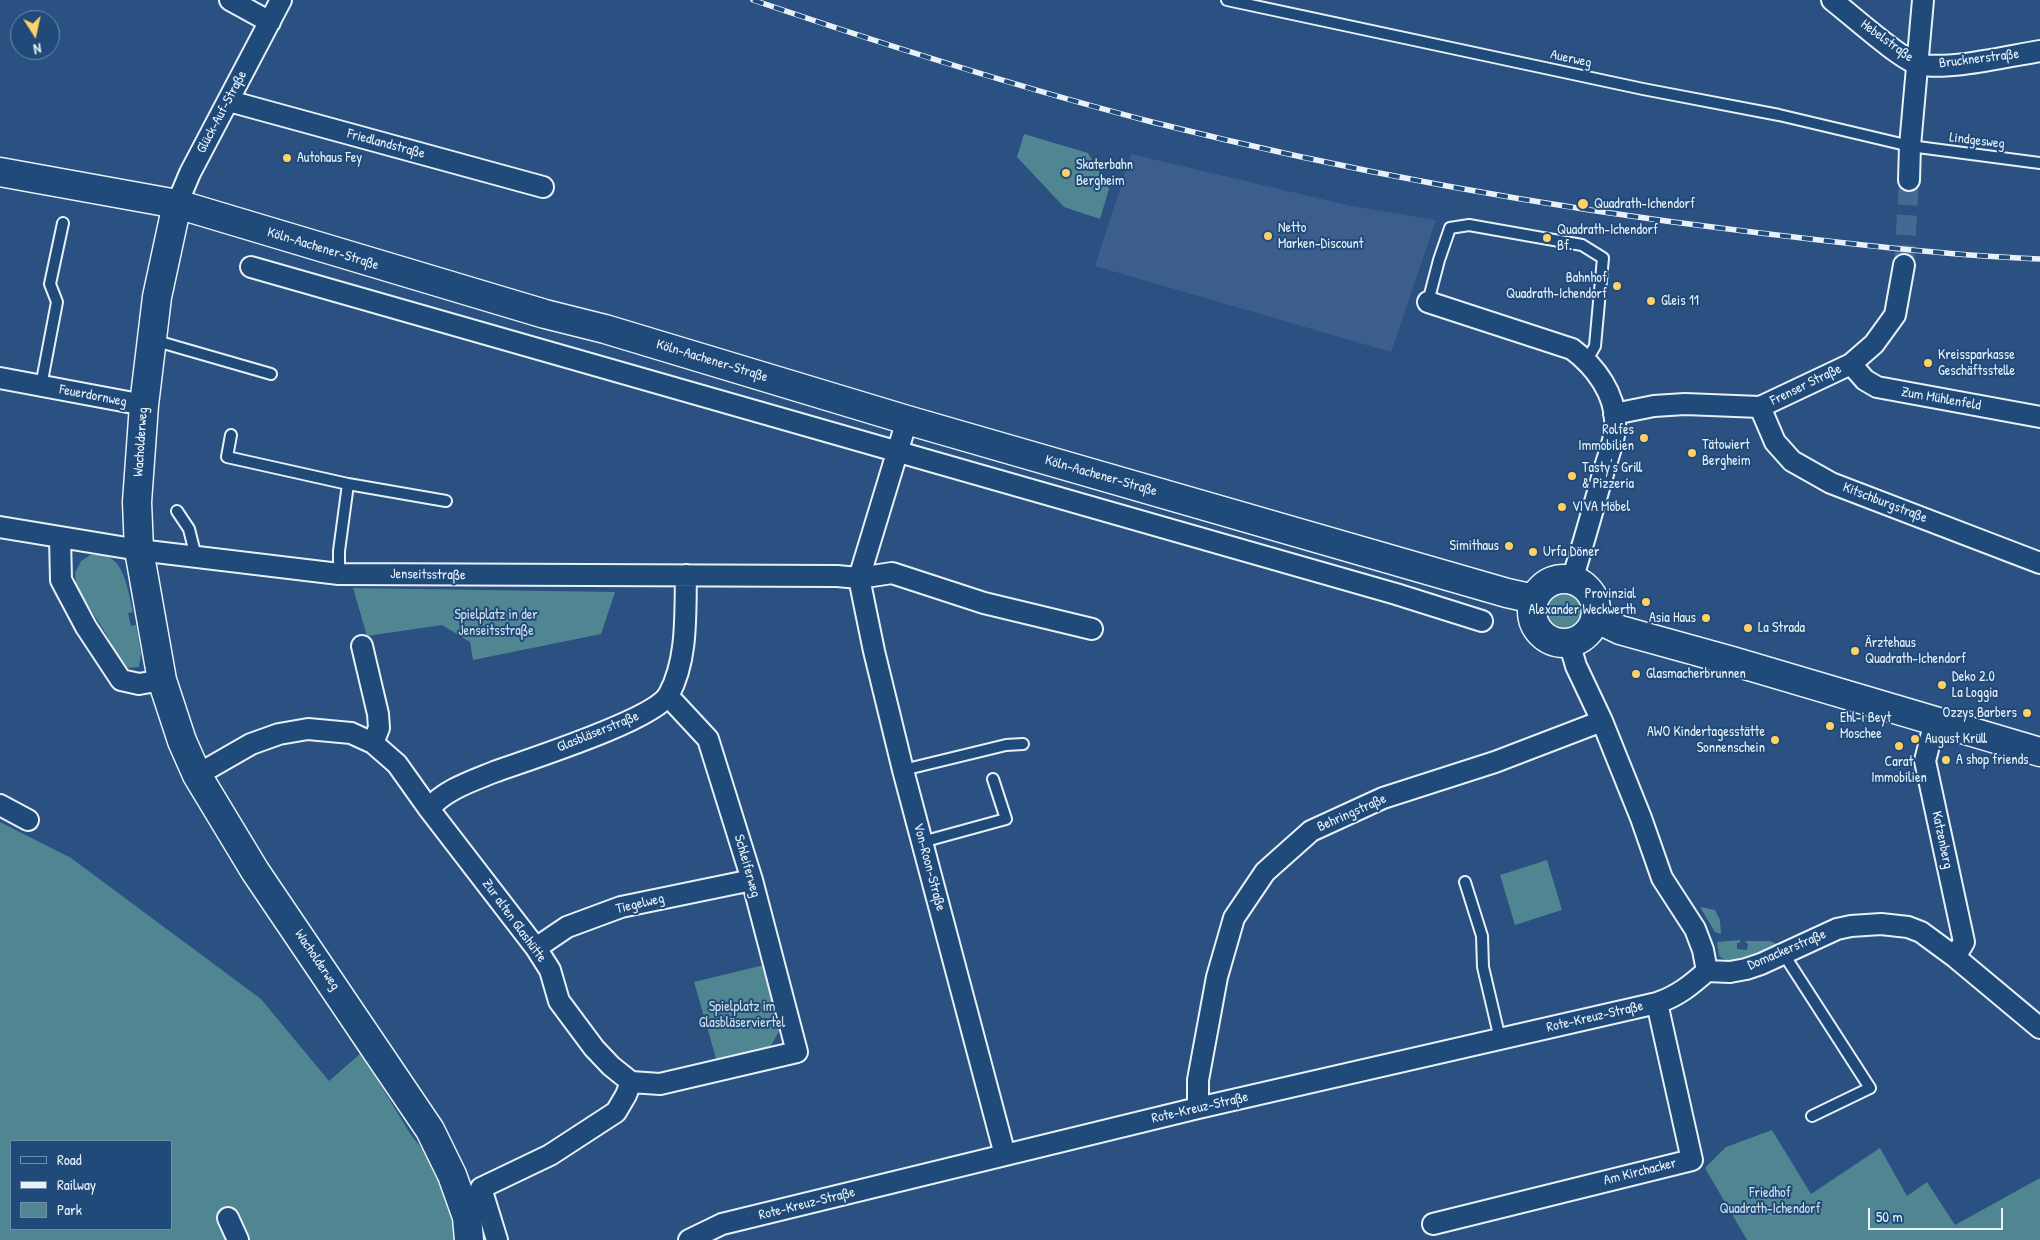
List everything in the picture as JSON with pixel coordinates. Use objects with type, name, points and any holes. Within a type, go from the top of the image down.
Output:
[{"type":"main road","name":"Köln-Aachener-Straße","points":[[0,172],[177,204],[528,309],[605,328],[906,420],[1534,599]]},
{"type":"main road","name":"Wacholderweg","points":[[177,204],[157,297],[144,405],[137,502],[139,550],[162,680],[182,741],[196,775],[255,871],[430,1130],[452,1175],[467,1217],[469,1240]]},
{"type":"main road","points":[[1562,579],[1572,580],[1585,587],[1594,598],[1595,618],[1586,634],[1569,642],[1551,640],[1537,627],[1532,609],[1534,599],[1545,585],[1562,579]]},
{"type":"main road","points":[[1595,618],[1620,630],[2040,752]]},
{"type":"street","points":[[230,0],[270,22]]},
{"type":"street","name":"Glück-Auf-Straße","points":[[177,204],[190,173],[281,0]]},
{"type":"street","name":"Hebelstraße","points":[[1832,0],[1899,53],[1917,64]]},
{"type":"street","points":[[1909,180],[1910,146],[1923,0]]},
{"type":"street","name":"Brucknerstraße","points":[[1917,64],[1949,65],[2040,51]]},
{"type":"street","name":"Friedlandstraße","points":[[229,101],[543,187]]},
{"type":"street","name":"Frenser Straße","points":[[1614,414],[1654,406],[1685,404],[1760,407],[1851,364],[1874,344],[1895,314],[1904,265]]},
{"type":"street","points":[[251,267],[1396,594],[1482,621]]},
{"type":"street","points":[[1428,302],[1572,349],[1587,360],[1603,382],[1616,425],[1572,580]]},
{"type":"street","name":"Zum Mühlenfeld","points":[[1851,364],[1865,380],[1877,387],[2040,417]]},
{"type":"street","name":"Feuerdornweg","points":[[0,378],[144,405]]},
{"type":"street","name":"Kitschburgstraße","points":[[1760,407],[1776,442],[1792,460],[1831,483],[2040,563]]},
{"type":"street","name":"Von-Roon-Straße","points":[[906,420],[859,578],[874,651],[903,770],[1005,1154]]},
{"type":"street","name":"Jenseitsstraße","points":[[0,528],[139,550],[339,574],[837,576],[859,578]]},
{"type":"street","points":[[60,538],[60,580],[86,627],[122,680],[139,684],[162,680]]},
{"type":"street","points":[[1396,594],[1420,568]]},
{"type":"street","points":[[859,578],[892,574],[984,603],[1092,629]]},
{"type":"street","points":[[668,696],[679,664],[685,622],[686,575]]},
{"type":"street","points":[[1569,642],[1576,666],[1602,721],[1641,818],[1662,878],[1696,929],[1707,971]]},
{"type":"street","points":[[362,646],[378,714],[379,728],[373,743]]},
{"type":"street","name":"Glasbläserstraße","points":[[433,803],[480,778],[628,722],[655,708],[668,696]]},
{"type":"street","name":"Schleiferweg","points":[[631,1082],[660,1084],[797,1052],[752,880],[708,740],[668,696]]},
{"type":"street","name":"Behringstraße","points":[[1198,1108],[1199,1071],[1220,968],[1234,918],[1265,872],[1311,831],[1384,798],[1495,762],[1602,721]]},
{"type":"street","name":"Katzenberg","points":[[1935,721],[1926,761],[1964,942],[1955,957]]},
{"type":"street","name":"Zur alten Glashütte","points":[[196,775],[251,744],[279,734],[308,729],[352,733],[373,743],[397,764],[433,803],[536,948],[550,970],[559,1001],[594,1048],[611,1066],[631,1082]]},
{"type":"street","points":[[0,805],[28,820]]},
{"type":"street","name":"Tiegelweg","points":[[536,948],[567,927],[621,907],[752,880]]},
{"type":"street","name":"Domackerstraße","points":[[1707,971],[1730,972],[1746,969],[1837,929],[1865,924],[1908,927],[1921,932],[1955,957],[2040,1028]]},
{"type":"street","name":"Rote-Kreuz-Straße","points":[[689,1240],[722,1224],[1005,1154],[1657,1003],[1685,991],[1707,971]]},
{"type":"street","name":"Am Kirchacker","points":[[1433,1224],[1692,1160],[1657,1003]]},
{"type":"street","points":[[496,1240],[490,1212],[481,1188],[550,1155],[616,1112],[631,1082]]},
{"type":"street","points":[[228,1218],[238,1240]]},
{"type":"lane","name":"Auerweg","points":[[1227,0],[1643,89],[1778,115],[1910,146]]},
{"type":"lane","name":"Lindgesweg","points":[[1910,146],[2040,163]]},
{"type":"lane","name":"Feuerdornweg","points":[[41,386],[57,302],[50,284],[63,223]]},
{"type":"lane","points":[[1428,302],[1450,228],[1469,225],[1582,244],[1603,258],[1595,346],[1587,360]]},
{"type":"lane","points":[[152,340],[271,374]]},
{"type":"lane","points":[[230,435],[227,457],[348,484],[446,501]]},
{"type":"lane","points":[[339,574],[339,551],[348,484]]},
{"type":"lane","points":[[177,511],[190,529],[196,557]]},
{"type":"lane","points":[[903,770],[1006,745],[1023,744]]},
{"type":"lane","points":[[922,842],[1006,819],[993,779]]},
{"type":"lane","points":[[1465,882],[1482,936],[1483,967],[1500,1039]]},
{"type":"lane","points":[[1783,953],[1870,1088],[1812,1116]]},
{"type":"shaded area","points":[[1131,154],[1351,206],[1436,220],[1391,352],[1095,266]]},
{"type":"green space","name":"Skaterbahn Bergheim","points":[[1024,134],[1088,153],[1109,189],[1100,219],[1064,207],[1017,157]]},
{"type":"green space","points":[[90,555],[104,555],[112,559],[122,572],[133,612],[128,613],[131,626],[136,625],[141,654],[139,667],[127,668],[120,661],[106,634],[76,586],[75,573],[81,561]]},
{"type":"green space","name":"Spielplatz in der Jenseitsstraße","points":[[353,588],[615,592],[601,634],[473,660],[470,642],[442,625],[367,636]]},
{"type":"green space","points":[[1568,590],[1576,593],[1582,599],[1585,611],[1582,623],[1576,629],[1560,632],[1552,629],[1546,623],[1543,607],[1546,599],[1552,593]]},
{"type":"green space","points":[[0,822],[71,858],[261,999],[329,1081],[361,1053],[411,1135],[428,1156],[440,1182],[456,1233],[488,1228],[492,1240],[0,1240]]},
{"type":"green space","points":[[1547,860],[1562,910],[1515,925],[1500,875]]},
{"type":"green space","points":[[1700,907],[1715,910],[1720,920],[1721,934],[1715,932]]},
{"type":"green space","points":[[1740,940],[1740,943],[1737,943],[1737,949],[1747,950],[1748,944],[1746,941],[1770,941],[1781,946],[1742,961],[1726,960],[1719,956],[1717,942]]},
{"type":"green space","name":"Spielplatz im Glasbläserviertel","points":[[768,964],[783,1024],[768,1051],[718,1065],[694,982]]},
{"type":"green space","name":"Friedhof Quadrath-Ichendorf","points":[[1772,1130],[1811,1194],[1880,1148],[1907,1196],[1927,1182],[1955,1225],[2040,1178],[2040,1240],[1747,1240],[1705,1168],[1726,1147]]},
{"type":"tunnel","points":[[1904,265],[1909,180]]},
{"type":"railway","points":[[753,0],[951,65],[1102,109],[1225,140],[1372,172],[1520,199],[1669,221],[1892,248],[2040,259]]},
{"type":"place","name":"Autohaus Fey","points":[[287,158]]},
{"type":"place","name":"Skaterbahn Bergheim","points":[[1066,173]]},
{"type":"place","name":"Quadrath-Ichendorf","points":[[1583,204]]},
{"type":"place","name":"Netto Marken-Discount","points":[[1268,236]]},
{"type":"place","name":"Quadrath-Ichendorf Bf.","points":[[1547,238]]},
{"type":"place","name":"Bahnhof Quadrath-Ichendorf","points":[[1617,286]]},
{"type":"place","name":"Gleis 11","points":[[1651,301]]},
{"type":"place","name":"Kreissparkasse Geschäftsstelle","points":[[1928,363]]},
{"type":"place","name":"Rolfes Immobilien","points":[[1644,438]]},
{"type":"place","name":"Tätowiert Bergheim","points":[[1692,453]]},
{"type":"place","name":"Tasty's Grill & Pizzeria","points":[[1572,476]]},
{"type":"place","name":"VIVA Möbel","points":[[1562,507]]},
{"type":"place","name":"Simithaus","points":[[1509,546]]},
{"type":"place","name":"Urfa Döner","points":[[1533,552]]},
{"type":"place","name":"Provinzial Alexander Weckwerth","points":[[1646,602]]},
{"type":"place","name":"Asia Haus","points":[[1706,618]]},
{"type":"place","name":"La Strada","points":[[1748,628]]},
{"type":"place","name":"Ärztehaus Quadrath-Ichendorf","points":[[1855,651]]},
{"type":"place","name":"Glasmacherbrunnen","points":[[1636,674]]},
{"type":"place","name":"Deko 2.0 La Loggia","points":[[1942,685]]},
{"type":"place","name":"Ozzys Barbers","points":[[2027,713]]},
{"type":"place","name":"Ehl-i Beyt Moschee","points":[[1830,726]]},
{"type":"place","name":"August Krüll","points":[[1915,739]]},
{"type":"place","name":"AWO Kindertagesstätte Sonnenschein","points":[[1775,740]]},
{"type":"place","name":"Carat Immobilien","points":[[1899,746]]},
{"type":"place","name":"A shop friends","points":[[1946,760]]}]
